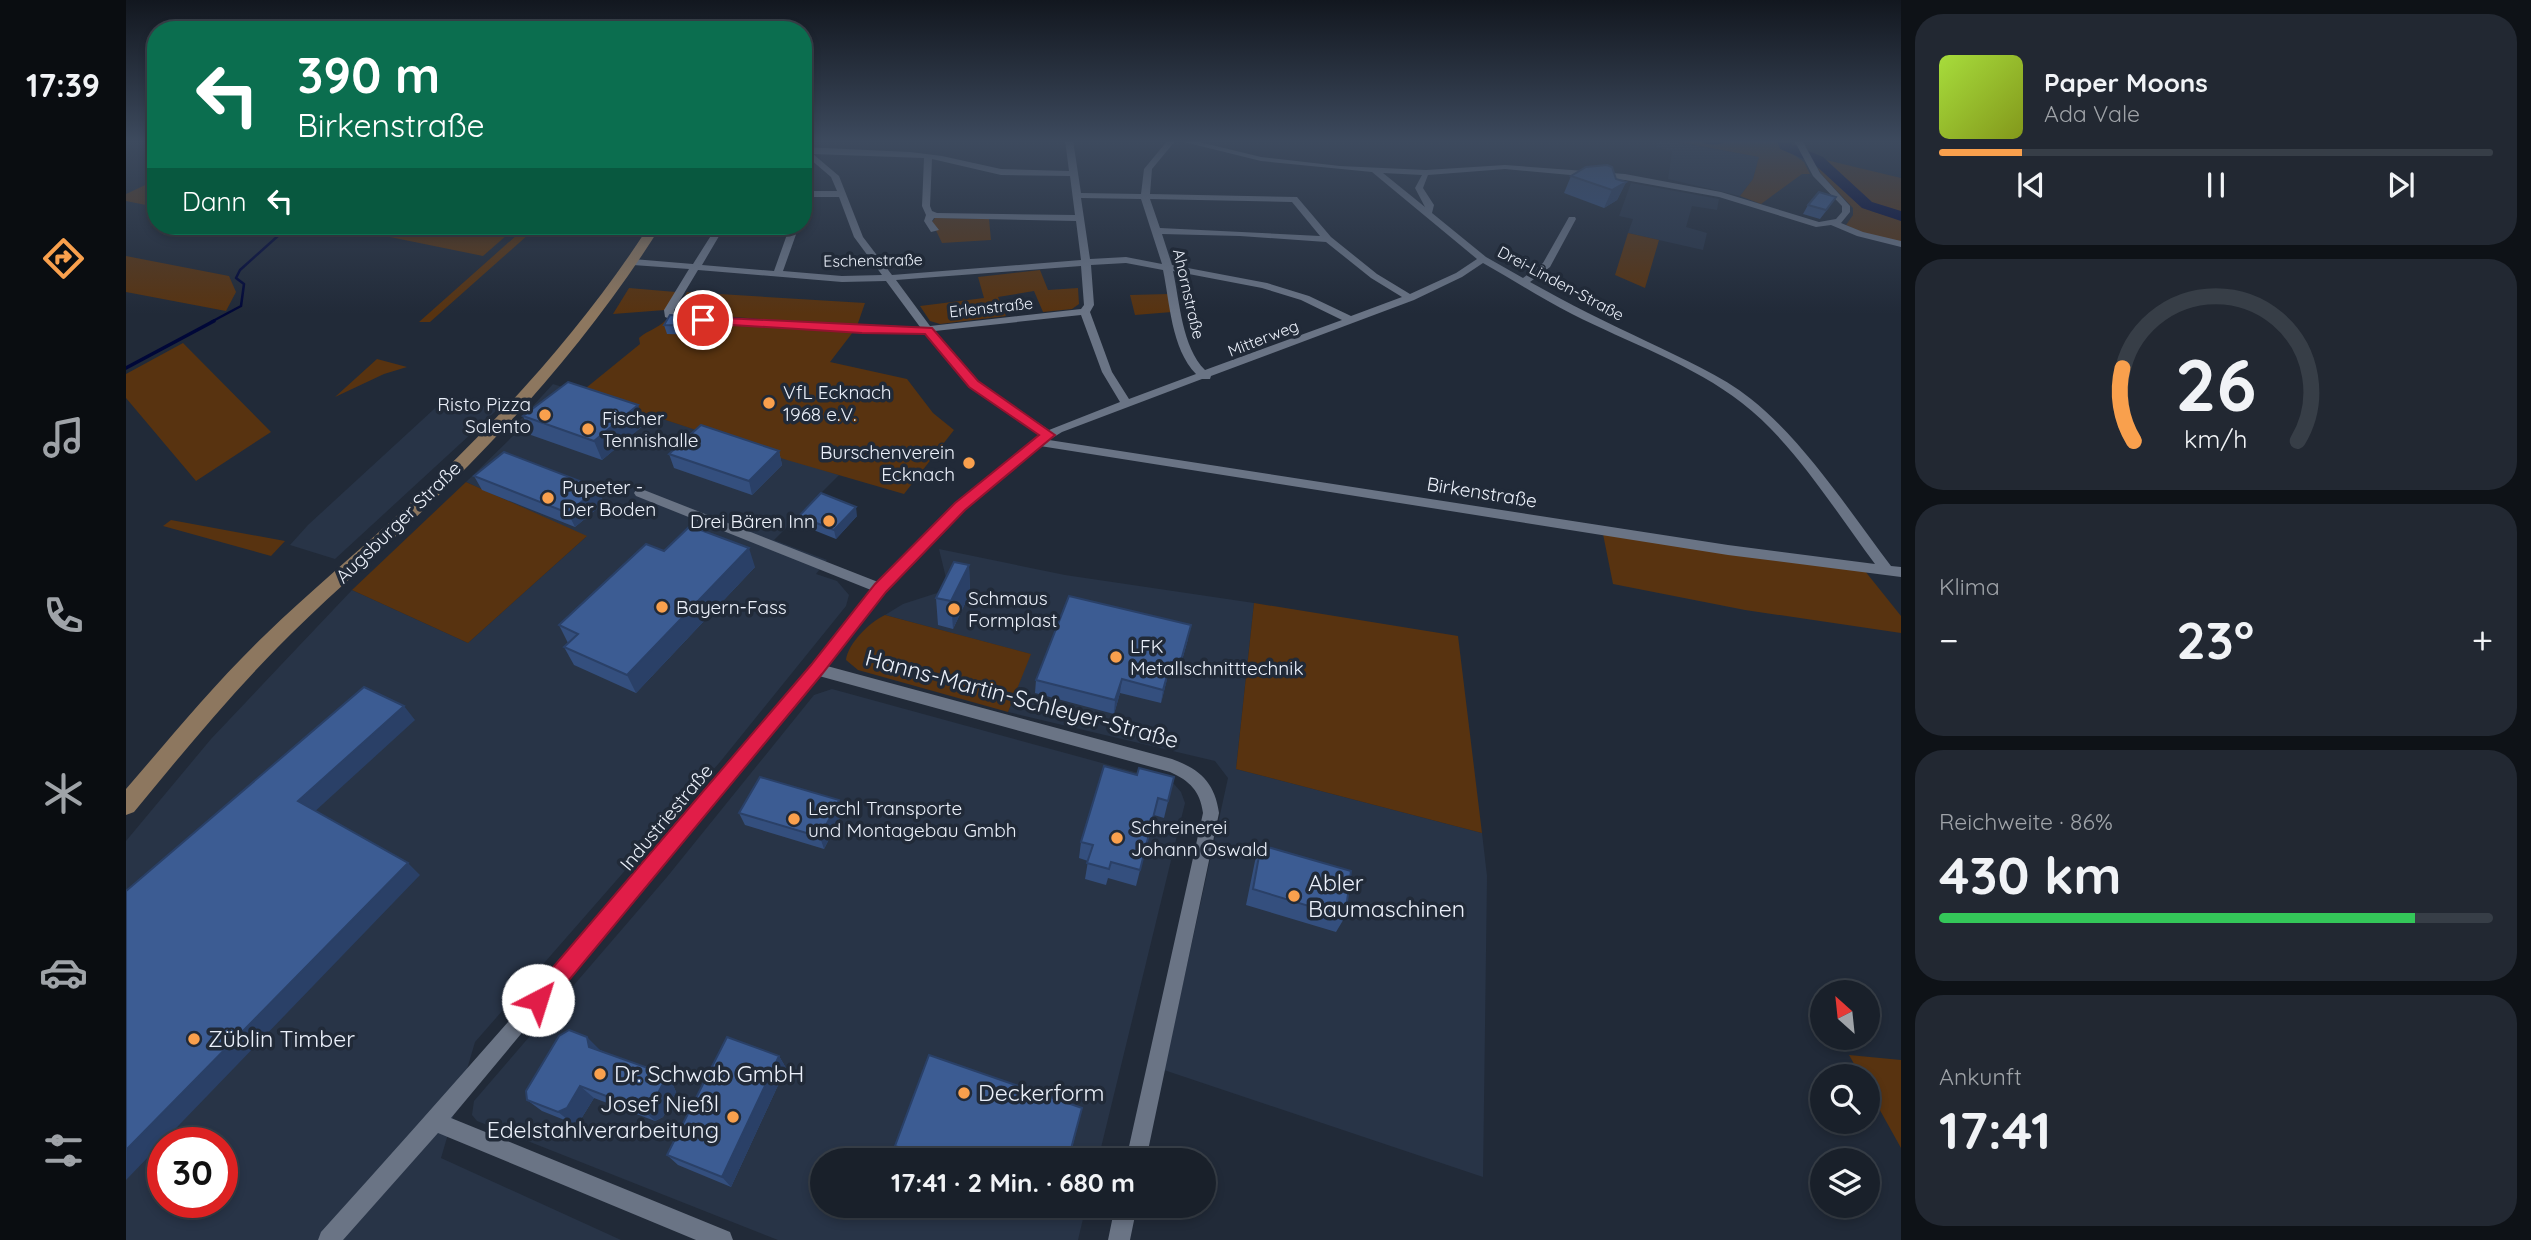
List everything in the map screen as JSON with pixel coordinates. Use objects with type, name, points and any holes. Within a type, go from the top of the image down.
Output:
[{"type":"main road","name":"Augsburger Straße","points":[[126,805],[262,650],[408,515],[565,350],[633,262],[650,235]]},
{"type":"street","name":"Birkenstraße","points":[[844,198],[859,237],[928,330],[974,384],[1048,435],[1073,448],[1728,550],[1901,572]]},
{"type":"street","points":[[926,198],[926,206],[931,214],[929,221],[934,230]]},
{"type":"street","points":[[1075,198],[1086,262],[1089,305],[1086,312],[1106,372],[1116,393],[1127,404]]},
{"type":"street","name":"Ahornstraße","points":[[1145,198],[1168,268],[1182,342],[1194,365],[1206,377]]},
{"type":"street","points":[[1279,198],[1297,202],[1328,239],[1374,276],[1410,298]]},
{"type":"street","name":"Drei-Linden-Straße","points":[[1407,198],[1483,259],[1574,311],[1714,379],[1762,414],[1808,466],[1886,569]]},
{"type":"street","points":[[1425,198],[1430,205],[1427,215]]},
{"type":"street","points":[[1722,198],[1809,223],[1833,223],[1860,234],[1901,244]]},
{"type":"street","points":[[1833,223],[1843,218],[1846,206],[1838,198]]},
{"type":"street","points":[[931,214],[1079,218]]},
{"type":"street","points":[[1522,282],[1547,265],[1572,219]]},
{"type":"street","points":[[1158,231],[1328,239]]},
{"type":"street","name":"Erlenstraße","points":[[716,235],[668,310],[669,315],[677,319],[862,330],[928,330],[1086,312]]},
{"type":"street","points":[[778,273],[792,235]]},
{"type":"street","name":"Mitterweg","points":[[1048,435],[1410,298],[1459,275],[1483,259]]},
{"type":"street","name":"Eschenstraße","points":[[633,262],[842,279],[890,278],[1126,260],[1264,285],[1305,298],[1352,321]]},
{"type":"street","name":"Birkenstraße","points":[[1048,435],[1073,448]]},
{"type":"street","name":"Industriestraße","points":[[329,1240],[435,1121],[817,669],[880,588],[960,507],[1048,435]]},
{"type":"street","points":[[640,493],[880,588]]},
{"type":"street","name":"Hanns-Martin-Schleyer-Straße","points":[[817,669],[1172,766],[1191,774],[1202,784],[1209,795],[1211,813],[1139,1148]]},
{"type":"street","points":[[435,1121],[722,1240]]},
{"type":"street","points":[[1119,1240],[1124,1218]]},
{"type":"shaded area","points":[[126,198],[147,198],[147,205],[126,201]]},
{"type":"shaded area","points":[[1626,198],[1719,199],[1717,210],[1692,206],[1686,227],[1707,233],[1703,250],[1628,233],[1633,219],[1619,216]]},
{"type":"shaded area","points":[[1745,198],[1769,198],[1761,204]]},
{"type":"shaded area","points":[[1843,198],[1901,198],[1901,214],[1874,207],[1871,211],[1901,220],[1901,242],[1861,232],[1846,225],[1853,215],[1853,208]]},
{"type":"shaded area","points":[[935,218],[989,219],[991,240],[942,243],[932,222]]},
{"type":"shaded area","points":[[1628,233],[1659,240],[1645,288],[1615,275]]},
{"type":"shaded area","points":[[380,235],[507,235],[483,256]]},
{"type":"shaded area","points":[[517,235],[528,235],[430,322],[419,322]]},
{"type":"shaded area","points":[[126,256],[229,276],[236,292],[226,311],[126,292]]},
{"type":"shaded area","points":[[1040,270],[1048,290],[1078,288],[1079,304],[1072,309],[1043,312],[1034,291],[998,297],[1006,316],[940,324],[930,321],[920,306],[984,298],[978,277]]},
{"type":"shaded area","points":[[629,288],[676,292],[665,310],[613,314]]},
{"type":"shaded area","points":[[687,292],[865,303],[857,326],[680,313],[678,310]]},
{"type":"shaded area","points":[[1168,294],[1172,312],[1135,315],[1130,295]]},
{"type":"shaded area","name":"VfL Ecknach 1968 e.V.","points":[[666,320],[853,332],[830,362],[907,379],[933,413],[954,430],[904,494],[787,460],[581,392],[640,344],[639,338]]},
{"type":"shaded area","points":[[183,343],[271,432],[196,481],[126,398],[126,374]]},
{"type":"shaded area","points":[[377,359],[407,367],[384,374],[335,397]]},
{"type":"shaded area","points":[[553,384],[839,475],[774,540],[827,560],[816,574],[837,581],[849,595],[846,606],[720,762],[475,1042],[441,1158],[621,1240],[126,1240],[126,841],[211,739],[352,590],[468,643],[586,537],[466,482],[515,434],[509,432]]},
{"type":"shaded area","points":[[445,399],[498,409],[335,559],[290,545],[308,525]]},
{"type":"shaded area","points":[[466,482],[587,536],[468,643],[352,590]]},
{"type":"shaded area","points":[[171,520],[285,541],[271,556],[163,526]]},
{"type":"shaded area","points":[[1603,534],[1865,571],[1901,616],[1901,633],[1745,610],[1613,584]]},
{"type":"shaded area","points":[[939,549],[1065,575],[1254,603],[1236,769],[1482,833],[1487,876],[1483,1177],[1164,1070],[1228,778],[1215,761],[1008,712],[1030,654],[885,615],[903,604],[937,593],[947,582]]},
{"type":"shaded area","points":[[1254,603],[1458,636],[1482,833],[1236,769]]},
{"type":"shaded area","points":[[885,615],[1031,654],[1008,712],[858,670],[846,660],[848,653],[855,640]]},
{"type":"shaded area","points":[[832,689],[1164,780],[1174,784],[1181,792],[1185,803],[1101,1148],[810,1148],[810,1218],[1083,1218],[1078,1240],[778,1240],[477,1121],[472,1115],[474,1101],[667,877],[814,695]]},
{"type":"shaded area","points":[[1849,1055],[1901,1060],[1901,1148],[1880,1110],[1880,1064],[1854,1064]]},
{"type":"building","points":[[1814,198],[1835,198],[1826,210],[1808,205]]},
{"type":"building","points":[[670,315],[703,317],[698,326],[664,325]]},
{"type":"building","points":[[568,382],[638,405],[594,441],[523,416]]},
{"type":"building","points":[[701,425],[779,451],[749,481],[669,454]]},
{"type":"building","points":[[504,452],[598,488],[568,513],[474,476]]},
{"type":"building","points":[[821,493],[856,507],[834,530],[799,516]]},
{"type":"building","name":"Bayern-Fass","points":[[690,526],[749,548],[627,675],[564,647],[578,634],[559,625],[646,544],[664,551]]},
{"type":"building","points":[[954,562],[969,565],[951,601],[936,598]]},
{"type":"building","name":"LFK Metallschnitttechnik","points":[[1069,596],[1191,625],[1180,664],[1171,662],[1163,690],[1122,679],[1115,700],[1036,680]]},
{"type":"building","name":"Züblin Timber","points":[[364,687],[404,706],[298,801],[408,863],[126,1150],[126,891]]},
{"type":"building","name":"Schreinerei Johann Oswald","points":[[1104,766],[1137,775],[1139,768],[1174,777],[1168,801],[1158,798],[1140,870],[1111,862],[1109,869],[1087,863],[1093,845],[1081,842]]},
{"type":"building","name":"Lerchl Transporte und Montagebau Gmbh","points":[[760,777],[839,800],[820,837],[739,813]]},
{"type":"building","points":[[1261,845],[1351,871],[1345,917],[1253,889]]},
{"type":"building","name":"Dr. Schwab GmbH","points":[[569,1030],[587,1037],[589,1047],[662,1073],[665,1080],[651,1106],[643,1110],[580,1086],[567,1108],[558,1112],[527,1100],[526,1091],[559,1036]]},
{"type":"building","name":"Josef Nießl Edelstahlverarbeitung","points":[[727,1037],[779,1056],[722,1177],[667,1155]]},
{"type":"building","name":"Deckerform","points":[[929,1055],[1082,1108],[1071,1148],[895,1146]]},
{"type":"waterway","points":[[1859,198],[1867,205],[1901,216]]},
{"type":"waterway","points":[[211,322],[241,306],[244,284],[236,278],[240,270],[279,235]]},
{"type":"waterway","points":[[126,368],[214,321]]},
{"type":"place","name":"VfL Ecknach 1968 e.V.","points":[[769,403]]},
{"type":"place","name":"Risto Pizza Salento","points":[[545,415]]},
{"type":"place","name":"Fischer Tennishalle","points":[[588,429]]},
{"type":"place","name":"Burschenverein Ecknach","points":[[969,463]]},
{"type":"place","name":"Pupeter - Der Boden","points":[[548,498]]},
{"type":"place","name":"Drei Bären Inn","points":[[829,521]]},
{"type":"place","name":"Bayern-Fass","points":[[662,607]]},
{"type":"place","name":"Schmaus Formplast","points":[[954,609]]},
{"type":"place","name":"LFK Metallschnitttechnik","points":[[1116,657]]},
{"type":"place","name":"Lerchl Transporte und Montagebau Gmbh","points":[[794,819]]},
{"type":"place","name":"Schreinerei Johann Oswald","points":[[1117,838]]},
{"type":"place","name":"Abler Baumaschinen","points":[[1294,896]]},
{"type":"place","name":"Züblin Timber","points":[[194,1039]]},
{"type":"place","name":"Dr. Schwab GmbH","points":[[600,1074]]},
{"type":"place","name":"Deckerform","points":[[964,1093]]},
{"type":"place","name":"Josef Nießl Edelstahlverarbeitung","points":[[733,1117]]},
{"type":"route","points":[[538,1000],[817,669],[880,588],[960,507],[1048,435],[974,384],[928,330],[862,330],[703,320]]}]
